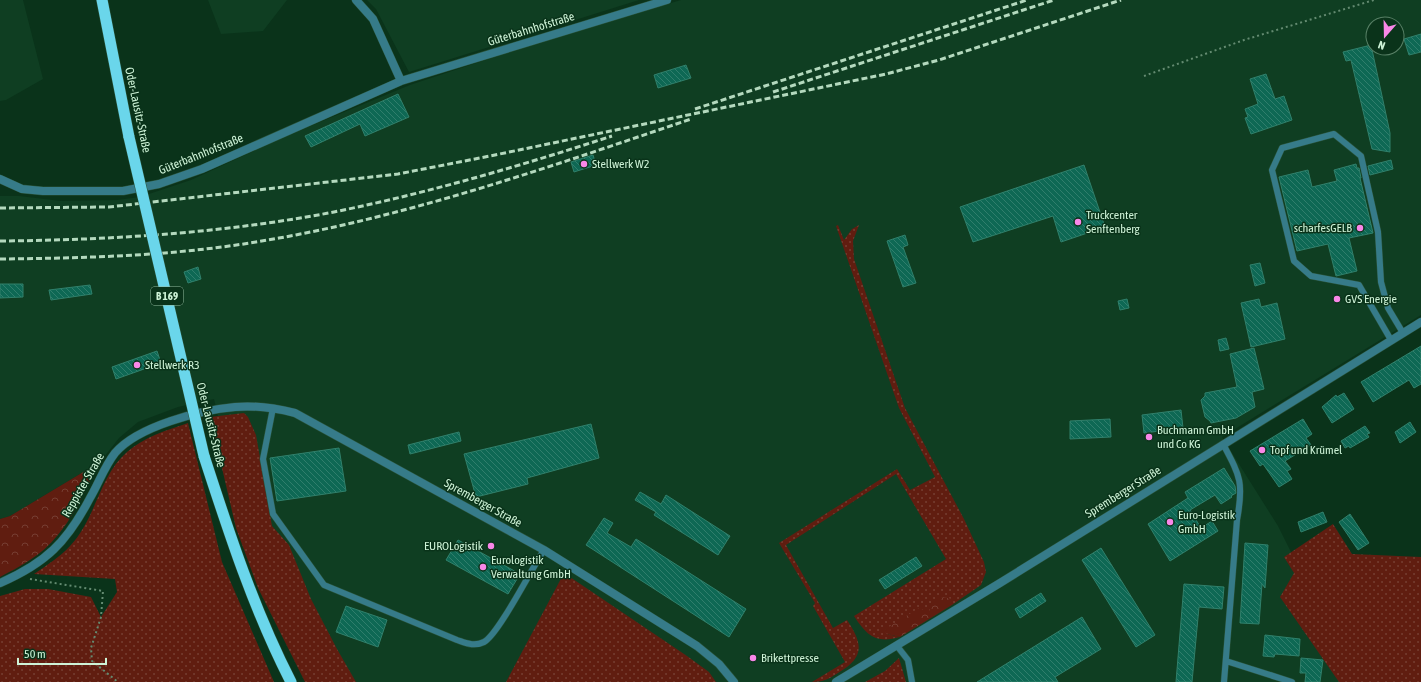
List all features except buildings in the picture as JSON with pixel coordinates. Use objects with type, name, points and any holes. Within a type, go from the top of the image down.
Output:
[{"type":"highway","name":"Oder-Lausitz-Straße","points":[[102,0],[129,137],[204,456],[238,562],[275,651],[291,682]]},
{"type":"street","points":[[356,0],[373,19],[401,81]]},
{"type":"street","name":"Güterbahnhofstraße","points":[[0,179],[22,189],[43,192],[123,191],[159,184],[202,169],[401,81],[667,0]]},
{"type":"street","name":"Spremberger Straße","points":[[836,682],[897,646],[1421,322]]},
{"type":"street","name":"Spremberger Straße","points":[[195,414],[235,407],[273,408],[295,412],[544,550],[697,646],[719,664],[734,682]]},
{"type":"street","name":"Reppister Straße","points":[[0,583],[35,565],[62,543],[90,498],[105,467],[116,452],[137,436],[165,422],[195,414]]},
{"type":"lane","points":[[1391,340],[1360,285],[1312,276],[1294,261],[1272,170],[1282,148],[1334,134],[1361,156],[1378,232],[1381,282],[1388,308],[1403,333]]},
{"type":"lane","points":[[273,408],[263,459],[273,514],[324,584],[467,644],[478,644],[493,635],[544,550]]},
{"type":"lane","points":[[1223,444],[1239,474],[1241,496],[1236,520],[1224,682]]},
{"type":"lane","points":[[897,646],[908,660],[912,682]]},
{"type":"lane","points":[[1226,661],[1292,682]]},
{"type":"path","points":[[1144,76],[1244,40],[1374,0]]},
{"type":"path","points":[[20,574],[26,578],[47,583],[103,591],[100,617],[91,648],[92,661],[118,682]]},
{"type":"shaded area","points":[[0,0],[23,0],[43,79],[6,100],[0,101]]},
{"type":"shaded area","points":[[208,0],[287,0],[263,31],[221,34]]},
{"type":"shaded area","points":[[367,0],[639,0],[409,72],[376,9]]},
{"type":"shaded area","points":[[681,0],[1421,0],[1421,315],[1222,437],[1278,526],[1356,682],[347,682],[240,510],[214,399],[178,407],[138,422],[119,438],[100,462],[10,516],[0,519],[0,196],[19,196],[61,201],[117,200],[140,197],[191,180],[286,136],[410,85],[518,49]]},
{"type":"green space","points":[[838,225],[844,240],[852,229],[859,225],[853,241],[854,259],[905,408],[964,519],[984,562],[986,572],[981,585],[952,605],[951,599],[931,608],[929,613],[924,611],[887,634],[900,637],[892,639],[878,639],[863,629],[854,616],[946,559],[896,474],[786,545],[833,628],[847,620],[856,636],[858,643],[859,650],[857,656],[847,667],[823,681],[812,682],[845,662],[813,606],[815,603],[779,543],[897,469],[910,490],[935,477],[899,408],[836,226]]},
{"type":"green space","points":[[244,413],[248,417],[256,435],[272,526],[289,545],[311,599],[356,682],[305,682],[258,588],[236,528],[210,417]]},
{"type":"green space","points":[[188,423],[222,562],[274,682],[0,682],[0,596],[25,589],[48,589],[91,597],[101,617],[117,592],[115,579],[34,574],[62,554],[79,535],[110,473],[127,452],[148,438]]},
{"type":"green space","points":[[100,462],[75,510],[51,543],[23,564],[0,577],[0,519],[10,516]]},
{"type":"green space","points":[[1333,524],[1352,554],[1421,557],[1421,682],[1339,682],[1280,597],[1294,573],[1284,557]]},
{"type":"green space","points":[[564,573],[687,656],[709,672],[716,682],[506,682]]},
{"type":"green space","points":[[942,597],[952,599],[952,605],[900,637],[887,634],[884,630],[919,608],[929,612],[932,601]]},
{"type":"green space","points":[[899,658],[906,682],[865,682],[885,671]]},
{"type":"railway","points":[[695,109],[1027,0]]},
{"type":"railway","points":[[773,92],[1054,0]]},
{"type":"railway","points":[[0,208],[109,207],[398,174],[886,74],[939,60],[1121,0]]},
{"type":"railway","points":[[0,259],[96,257],[160,253],[224,247],[312,232],[476,190],[691,119]]},
{"type":"railway","points":[[0,241],[84,239],[168,234],[251,225],[334,212],[439,188],[543,158],[612,136]]},
{"type":"place","name":"Stellwerk W2","points":[[584,164]]},
{"type":"place","name":"Truckcenter Senftenberg","points":[[1078,222]]},
{"type":"place","name":"scharfesGELB","points":[[1360,228]]},
{"type":"place","name":"GVS Energie","points":[[1337,299]]},
{"type":"place","name":"Stellwerk R3","points":[[137,365]]},
{"type":"place","name":"Buchmann GmbH und Co KG","points":[[1149,437]]},
{"type":"place","name":"Topf und Krümel","points":[[1262,450]]},
{"type":"place","name":"Euro-Logistik GmbH","points":[[1170,522]]},
{"type":"place","name":"EUROLogistik","points":[[491,546]]},
{"type":"place","name":"Eurologistik Verwaltung GmbH","points":[[483,567]]},
{"type":"place","name":"Brikettpresse","points":[[753,658]]}]
